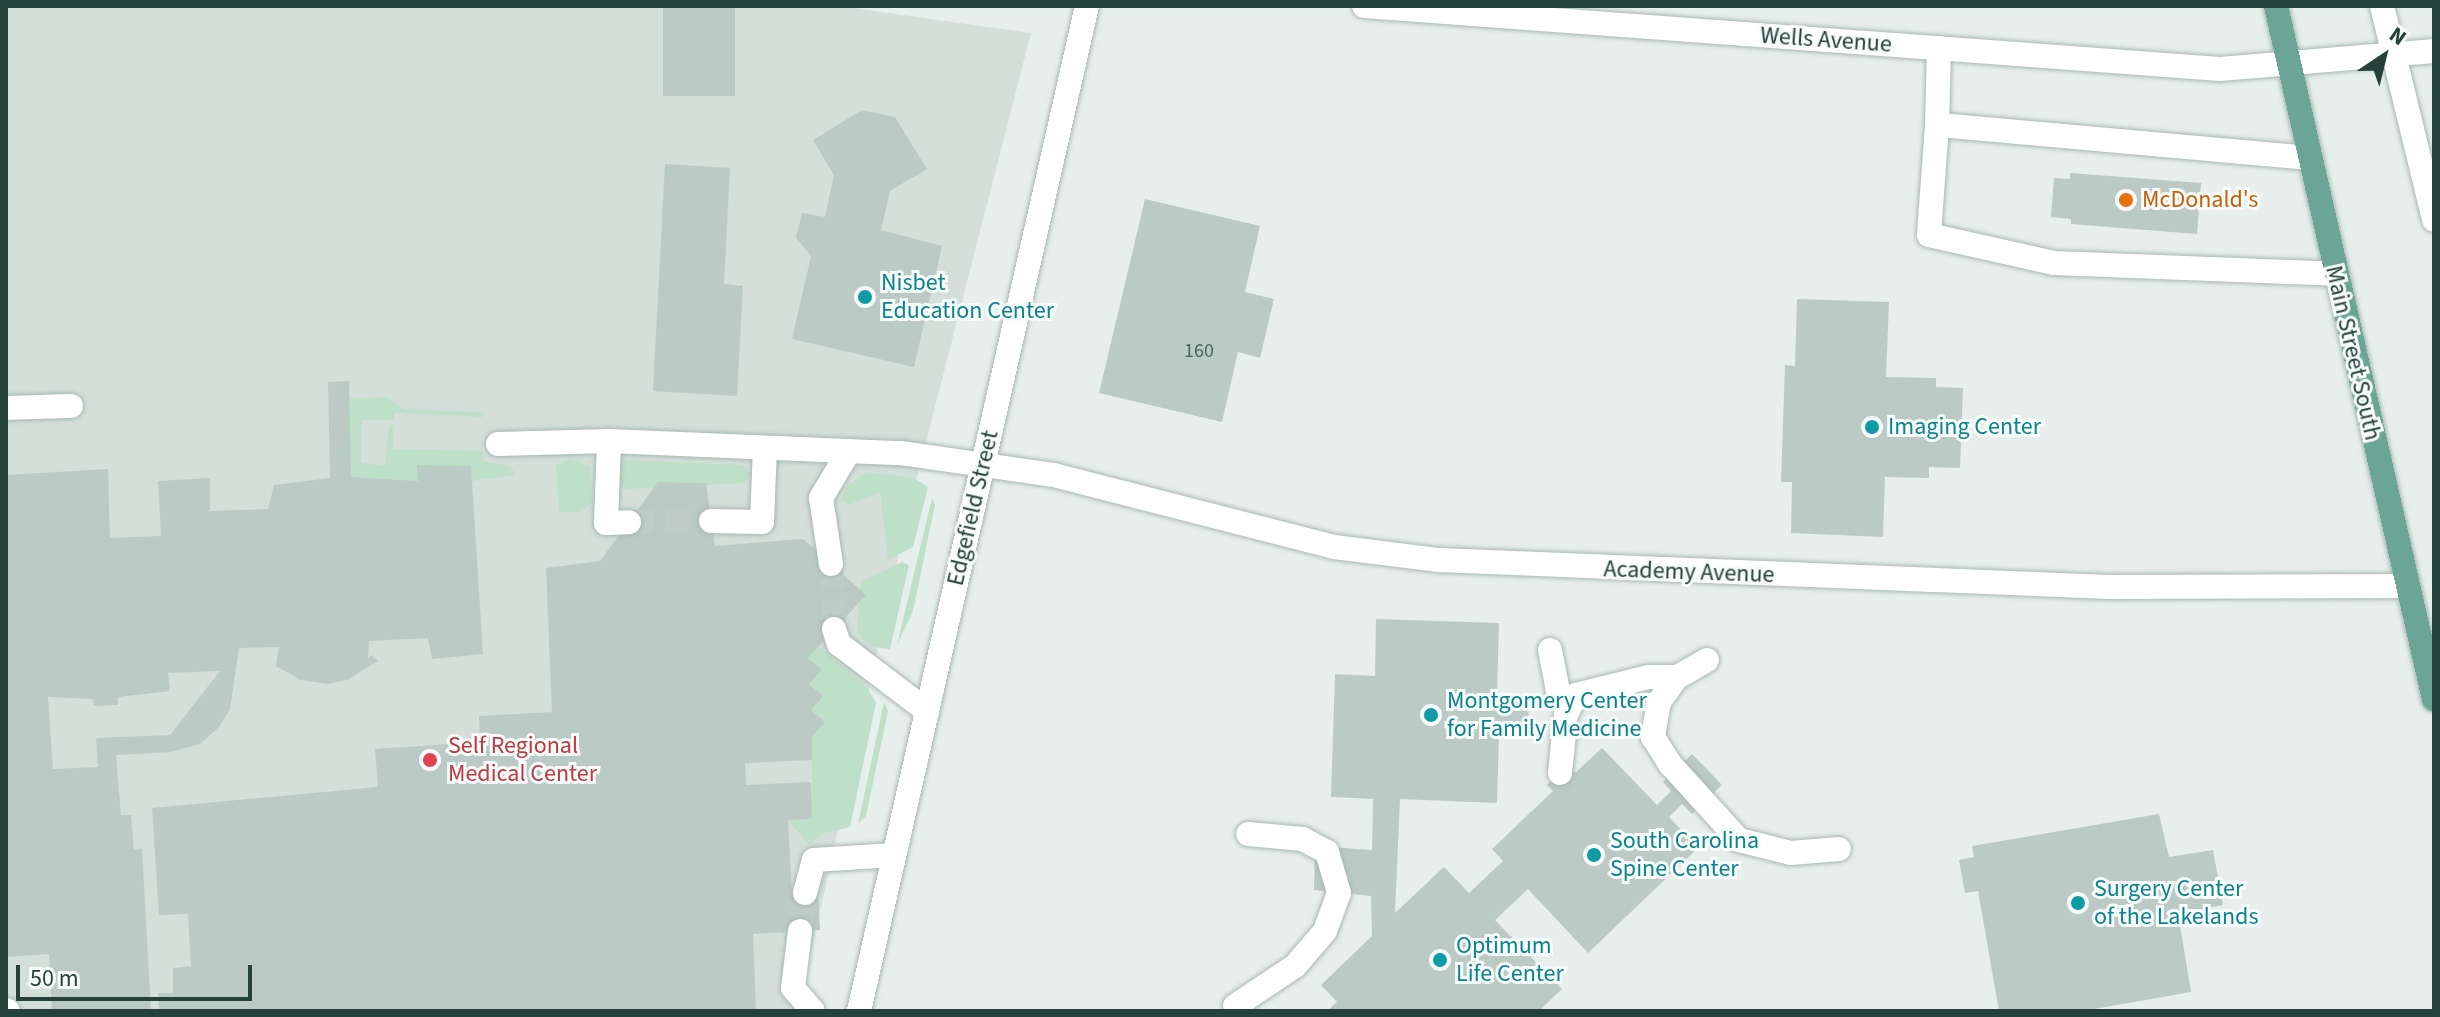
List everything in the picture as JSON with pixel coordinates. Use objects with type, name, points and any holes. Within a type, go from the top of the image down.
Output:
[{"type":"main road","name":"Main Street South","points":[[2276,6],[2434,699]]},
{"type":"street","name":"Edgefield Street","points":[[859,1011],[1087,6]]},
{"type":"street","name":"Wells Avenue","points":[[1364,6],[2220,69],[2394,57],[2434,51]]},
{"type":"street","points":[[2382,6],[2434,220]]},
{"type":"street","points":[[1939,48],[1929,235],[2054,263],[2335,274]]},
{"type":"street","points":[[1937,125],[2309,158]]},
{"type":"street","points":[[6,408],[71,406]]},
{"type":"street","name":"Academy Avenue","points":[[498,444],[609,441],[849,451],[982,465],[1054,475],[1334,547],[1439,560],[2093,586],[2407,586]]},
{"type":"street","points":[[609,441],[606,523],[629,522]]},
{"type":"street","points":[[711,521],[762,522],[765,448]]},
{"type":"street","points":[[831,564],[821,498],[849,451]]},
{"type":"street","points":[[834,629],[839,644],[927,711]]},
{"type":"street","points":[[1550,650],[1558,691],[1572,702]]},
{"type":"street","points":[[1707,660],[1677,677],[1659,702],[1653,737],[1711,811],[1739,840],[1791,853],[1839,849]]},
{"type":"street","points":[[1560,773],[1572,702],[1576,695],[1648,677],[1677,677]]},
{"type":"street","points":[[1235,1006],[1295,966],[1325,931],[1339,893],[1327,852],[1303,839],[1248,834]]},
{"type":"street","points":[[805,893],[814,860],[894,855]]},
{"type":"street","points":[[800,931],[793,988],[813,1011]]},
{"type":"shaded area","name":"Self Regional Medical Center","points":[[6,6],[839,6],[1031,33],[909,508],[798,1011],[6,1011]]},
{"type":"green space","points":[[387,397],[403,409],[483,412],[484,417],[394,413],[393,420],[362,420],[361,463],[385,465],[389,425],[394,426],[393,449],[482,451],[484,461],[510,466],[516,475],[472,481],[471,466],[418,465],[418,481],[351,477],[349,398]]},
{"type":"green space","points":[[570,459],[590,466],[592,503],[581,512],[559,512],[556,465]]},
{"type":"green space","points":[[622,460],[743,465],[751,474],[744,483],[627,489],[619,485]]},
{"type":"green space","points":[[867,472],[914,478],[928,487],[913,547],[888,560],[880,492],[849,505],[841,500],[848,485]]},
{"type":"green space","points":[[932,498],[935,505],[913,611],[897,645]]},
{"type":"green space","points":[[902,562],[909,565],[890,649],[872,647],[857,632],[861,582]]},
{"type":"green space","points":[[819,646],[867,687],[876,703],[850,827],[821,834],[809,845],[788,820],[812,819],[812,736],[824,722],[811,710],[808,658]]},
{"type":"green space","points":[[884,702],[888,711],[866,816],[858,824]]},
{"type":"building","points":[[663,6],[735,6],[735,96],[663,96]]},
{"type":"building","name":"Nisbet Education Center","points":[[862,110],[895,117],[927,169],[890,191],[881,230],[942,246],[914,367],[792,339],[811,256],[796,238],[802,213],[825,217],[834,175],[813,140]]},
{"type":"building","points":[[665,164],[730,168],[724,284],[743,286],[737,396],[653,391]]},
{"type":"building","name":"McDonald's","points":[[2070,173],[2201,183],[2197,234],[2071,224],[2071,219],[2051,217],[2054,178],[2070,179]]},
{"type":"building","points":[[1145,199],[1260,226],[1245,292],[1274,299],[1260,358],[1238,352],[1222,422],[1099,393]]},
{"type":"building","name":"Imaging Center","points":[[1797,299],[1889,302],[1886,377],[1936,378],[1936,387],[1963,388],[1960,468],[1929,467],[1929,478],[1885,477],[1883,537],[1791,533],[1792,482],[1781,482],[1785,365],[1795,366]]},
{"type":"building","points":[[349,381],[351,477],[418,481],[417,465],[471,466],[483,654],[432,659],[428,638],[369,641],[368,659],[371,655],[378,661],[347,680],[327,684],[301,680],[276,666],[279,647],[239,648],[230,709],[219,727],[200,744],[171,752],[116,755],[121,815],[131,815],[134,850],[142,849],[151,1011],[52,1011],[49,954],[6,957],[6,475],[108,469],[110,538],[161,536],[158,481],[210,478],[210,511],[268,509],[274,485],[330,478],[328,382]],"holes":[[[220,671],[170,735],[96,738],[98,767],[53,769],[48,697],[93,699],[94,706],[118,705],[118,697],[170,691],[168,673]]]},
{"type":"building","points":[[658,482],[706,483],[715,546],[803,539],[866,595],[808,658],[822,670],[809,684],[823,696],[811,710],[825,722],[812,736],[812,760],[745,763],[746,785],[811,782],[812,819],[788,820],[792,893],[818,892],[820,930],[753,934],[756,1011],[159,1010],[158,993],[173,993],[173,968],[191,966],[188,914],[159,915],[152,808],[378,787],[375,749],[480,742],[479,716],[552,712],[546,568],[600,561]]},
{"type":"building","points":[[1376,619],[1499,623],[1497,694],[1529,695],[1528,736],[1499,735],[1497,803],[1400,799],[1395,913],[1444,867],[1469,893],[1503,861],[1492,849],[1553,791],[1547,785],[1567,766],[1575,773],[1602,748],[1657,805],[1671,791],[1663,782],[1692,754],[1722,785],[1692,814],[1682,804],[1669,817],[1698,848],[1588,953],[1528,889],[1495,920],[1562,989],[1539,1011],[1327,1011],[1337,1002],[1321,985],[1372,936],[1371,896],[1314,890],[1315,846],[1372,850],[1373,799],[1331,797],[1335,674],[1375,676]]},
{"type":"building","name":"Surgery Center of the Lakelands","points":[[2159,814],[2169,857],[2213,850],[2223,905],[2178,913],[2191,992],[2083,1011],[1999,1011],[1978,891],[1965,893],[1959,860],[1974,857],[1972,846]]},
{"type":"tunnel","points":[[629,522],[711,521]]},
{"type":"tunnel","points":[[831,564],[834,629]]},
{"type":"tunnel","points":[[800,931],[805,893]]},
{"type":"place","name":"McDonald's","points":[[2126,200]]},
{"type":"place","name":"Nisbet Education Center","points":[[865,297]]},
{"type":"place","name":"Imaging Center","points":[[1872,427]]},
{"type":"place","name":"Montgomery Center for Family Medicine","points":[[1431,715]]},
{"type":"place","name":"Self Regional Medical Center","points":[[430,760]]},
{"type":"place","name":"South Carolina Spine Center","points":[[1594,855]]},
{"type":"place","name":"Surgery Center of the Lakelands","points":[[2078,903]]},
{"type":"place","name":"Optimum Life Center","points":[[1440,960]]}]
